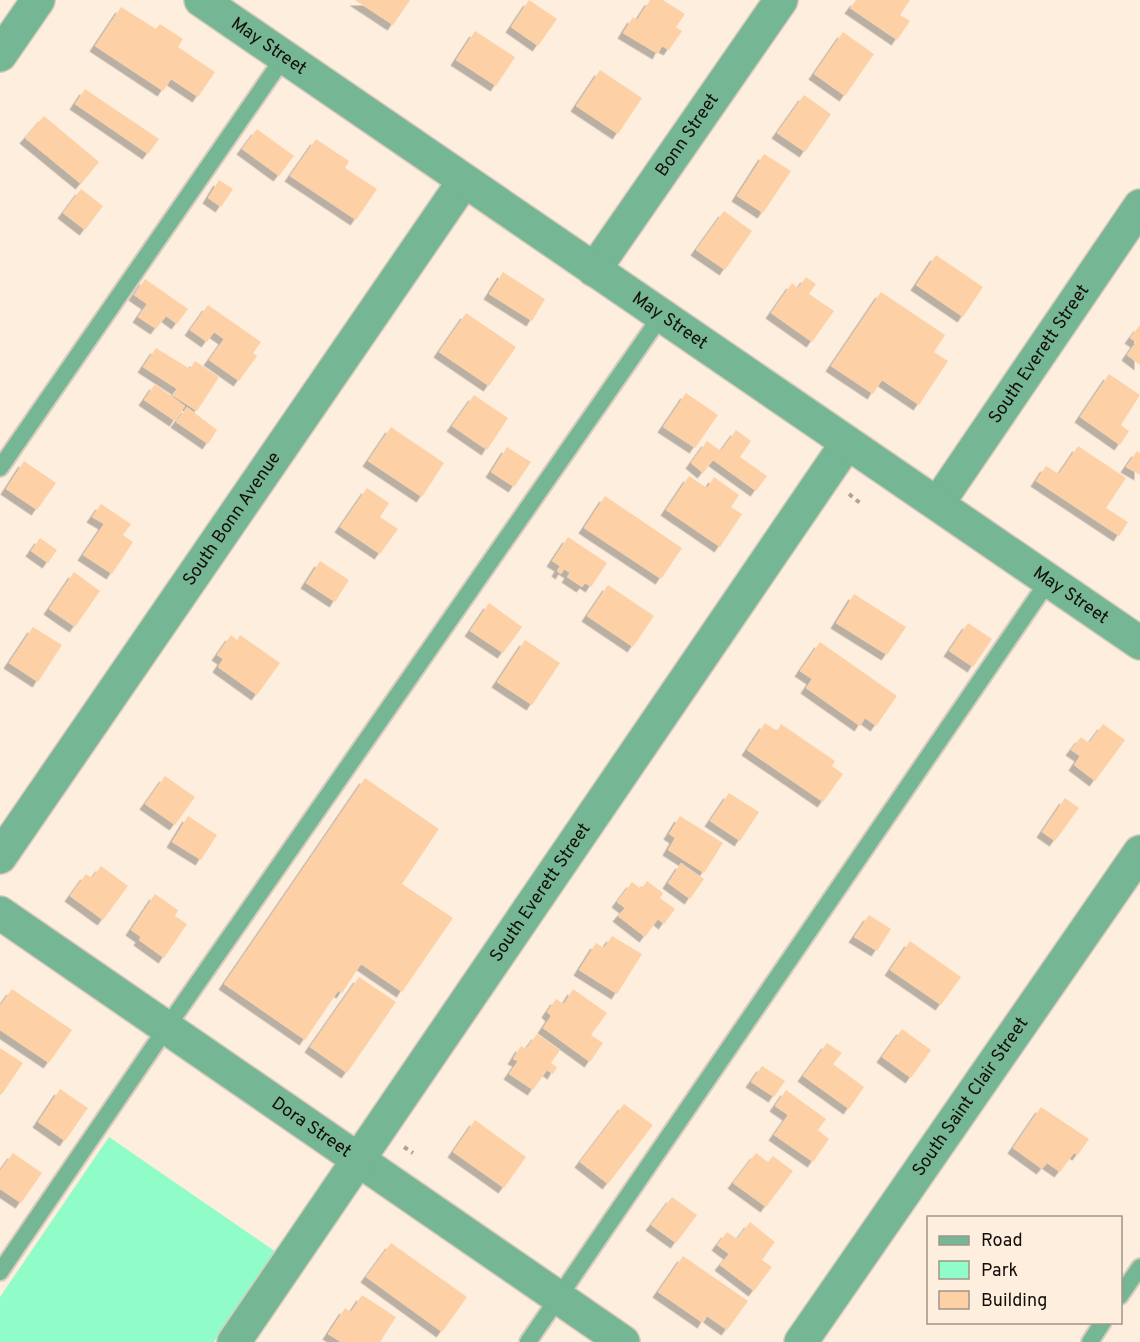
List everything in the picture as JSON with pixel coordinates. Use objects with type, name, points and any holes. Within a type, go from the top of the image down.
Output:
[{"type":"street","points":[[0,55],[38,0]]},
{"type":"street","name":"May Street","points":[[201,0],[1140,643]]},
{"type":"street","name":"Bonn Street","points":[[594,270],[781,0]]},
{"type":"street","name":"South Bonn Avenue","points":[[0,857],[464,181]]},
{"type":"street","name":"South Everett Street","points":[[938,503],[1140,206]]},
{"type":"street","name":"South Everett Street","points":[[234,1342],[847,443]]},
{"type":"street","name":"South Saint Clair Street","points":[[801,1342],[1140,852]]},
{"type":"street","name":"Dora Street","points":[[0,913],[359,1158],[623,1342]]},
{"type":"lane","points":[[0,468],[284,57]]},
{"type":"lane","points":[[0,1272],[167,1027],[661,316]]},
{"type":"lane","points":[[528,1342],[1049,580]]},
{"type":"lane","points":[[1122,1293],[1140,1267]]},
{"type":"lane","points":[[1090,1342],[1102,1324]]},
{"type":"green space","points":[[109,1137],[276,1252],[214,1342],[0,1342],[0,1297]]},
{"type":"building","points":[[355,0],[410,0],[393,25]]},
{"type":"building","points":[[529,0],[557,19],[538,46],[511,27]]},
{"type":"building","points":[[650,0],[663,0],[685,14],[676,27],[682,31],[669,50],[662,46],[658,54],[623,33],[633,17],[637,20]]},
{"type":"building","points":[[856,0],[910,0],[900,15],[910,21],[897,40],[850,8]]},
{"type":"building","points":[[121,7],[156,29],[160,24],[183,39],[178,47],[215,72],[198,97],[171,79],[163,91],[95,46]]},
{"type":"building","points":[[475,31],[515,57],[496,86],[456,60]]},
{"type":"building","points":[[843,32],[874,54],[845,96],[814,74]]},
{"type":"building","points":[[600,70],[642,98],[618,134],[576,106]]},
{"type":"building","points":[[85,89],[159,139],[148,154],[75,104]]},
{"type":"building","points":[[804,95],[831,114],[805,152],[777,133]]},
{"type":"building","points":[[44,116],[99,162],[81,184],[25,138]]},
{"type":"building","points":[[257,129],[294,156],[279,176],[242,149]]},
{"type":"building","points":[[316,139],[349,161],[345,168],[377,189],[356,220],[290,176]]},
{"type":"building","points":[[764,154],[791,171],[763,213],[737,196]]},
{"type":"building","points":[[219,180],[233,189],[221,207],[208,198]]},
{"type":"building","points":[[81,189],[103,206],[85,230],[63,213]]},
{"type":"building","points":[[724,211],[752,231],[725,270],[696,250]]},
{"type":"building","points":[[936,255],[983,287],[963,317],[916,285]]},
{"type":"building","points":[[503,272],[545,299],[532,321],[489,294]]},
{"type":"building","points":[[806,277],[816,284],[809,294],[834,311],[812,342],[771,313],[792,283],[798,288]]},
{"type":"building","points":[[145,279],[188,309],[177,324],[166,316],[156,329],[138,317],[147,304],[134,295]]},
{"type":"building","points":[[881,292],[945,335],[934,352],[948,361],[919,405],[882,380],[873,394],[831,366]]},
{"type":"building","points":[[208,305],[261,342],[253,353],[257,356],[239,381],[209,360],[224,339],[214,332],[207,342],[190,330]]},
{"type":"building","points":[[466,313],[516,347],[489,386],[439,352]]},
{"type":"building","points":[[1140,325],[1140,365],[1127,355],[1136,342],[1130,338]]},
{"type":"building","points":[[156,348],[190,369],[195,361],[219,377],[197,411],[172,395],[177,389],[143,367]]},
{"type":"building","points":[[1109,374],[1140,395],[1121,425],[1129,431],[1120,445],[1080,417]]},
{"type":"building","points":[[155,384],[185,406],[175,421],[144,400]]},
{"type":"building","points":[[686,393],[718,415],[695,448],[663,427]]},
{"type":"building","points":[[474,395],[508,418],[487,450],[452,426]]},
{"type":"building","points":[[187,407],[217,430],[208,444],[176,422]]},
{"type":"building","points":[[391,427],[444,463],[422,497],[368,461]]},
{"type":"building","points":[[736,430],[751,441],[740,457],[767,476],[756,491],[713,460],[703,473],[691,463],[707,441],[721,451]]},
{"type":"building","points":[[1078,446],[1126,478],[1106,508],[1128,522],[1119,536],[1036,481],[1046,466],[1059,474]]},
{"type":"building","points":[[507,447],[531,462],[514,487],[491,472]]},
{"type":"building","points":[[1137,451],[1140,453],[1140,475],[1126,467]]},
{"type":"building","points":[[24,461],[56,483],[37,510],[6,489]]},
{"type":"building","points":[[689,476],[707,488],[714,477],[739,495],[731,507],[742,514],[720,547],[666,510]]},
{"type":"building","points":[[367,488],[389,503],[380,517],[398,529],[380,554],[340,527]]},
{"type":"building","points":[[605,496],[682,548],[661,579],[584,528]]},
{"type":"building","points":[[101,504],[131,524],[123,535],[133,542],[112,574],[83,555],[104,524],[92,517]]},
{"type":"building","points":[[568,537],[607,563],[591,587],[585,583],[582,587],[567,577],[570,573],[564,569],[561,574],[557,571],[560,566],[552,561]]},
{"type":"building","points":[[40,538],[57,550],[48,563],[31,551]]},
{"type":"building","points":[[320,561],[349,580],[335,602],[306,583]]},
{"type":"building","points":[[74,572],[100,591],[75,627],[49,609]]},
{"type":"building","points":[[608,585],[654,616],[633,647],[587,616]]},
{"type":"building","points":[[854,594],[906,627],[887,655],[836,623]]},
{"type":"building","points":[[489,603],[522,627],[503,653],[470,631]]},
{"type":"building","points":[[968,623],[992,639],[973,667],[949,651]]},
{"type":"building","points":[[33,627],[62,645],[38,682],[9,663]]},
{"type":"building","points":[[231,635],[237,640],[240,635],[280,663],[257,695],[218,667],[223,659],[217,655]]},
{"type":"building","points":[[525,640],[560,663],[532,705],[497,682]]},
{"type":"building","points":[[820,642],[897,696],[876,726],[865,718],[860,726],[806,688],[812,679],[800,671]]},
{"type":"building","points":[[765,723],[777,731],[781,724],[835,761],[832,766],[843,774],[823,802],[747,750]]},
{"type":"building","points":[[1103,724],[1125,740],[1095,781],[1074,765],[1080,756],[1071,750],[1081,737],[1089,743]]},
{"type":"building","points":[[165,776],[195,797],[175,825],[145,804]]},
{"type":"building","points":[[365,778],[439,829],[402,884],[453,918],[402,992],[361,964],[342,993],[338,991],[305,1040],[224,984]]},
{"type":"building","points":[[729,793],[759,812],[740,841],[710,821]]},
{"type":"building","points":[[1065,798],[1079,808],[1055,841],[1042,832]]},
{"type":"building","points":[[188,816],[217,835],[201,860],[172,842]]},
{"type":"building","points":[[680,816],[723,843],[704,873],[668,850],[675,838],[669,834]]},
{"type":"building","points":[[681,863],[704,879],[690,899],[668,883]]},
{"type":"building","points":[[101,866],[128,886],[103,920],[70,896],[86,874],[92,878]]},
{"type":"building","points":[[647,881],[663,893],[660,898],[675,909],[664,924],[658,919],[645,937],[618,916],[625,908],[617,902],[632,882],[641,889]]},
{"type":"building","points":[[155,894],[178,910],[175,916],[187,924],[164,958],[139,940],[141,937],[131,930]]},
{"type":"building","points":[[869,915],[891,929],[877,951],[854,937]]},
{"type":"building","points":[[612,936],[642,954],[617,994],[579,970],[596,943],[604,948]]},
{"type":"building","points":[[910,941],[961,977],[941,1005],[890,970]]},
{"type":"building","points":[[359,977],[396,1002],[347,1073],[310,1047]]},
{"type":"building","points":[[12,989],[72,1030],[49,1063],[0,1030],[0,1006]]},
{"type":"building","points":[[573,989],[607,1013],[591,1035],[603,1043],[590,1062],[543,1028],[551,1016],[547,1012],[556,999],[564,1004]]},
{"type":"building","points":[[902,1029],[931,1050],[911,1078],[882,1057]]},
{"type":"building","points":[[537,1034],[560,1050],[551,1063],[557,1067],[553,1074],[547,1070],[533,1090],[509,1074],[518,1061],[513,1059],[521,1046],[526,1049]]},
{"type":"building","points":[[827,1043],[842,1053],[833,1064],[864,1087],[849,1109],[803,1076]]},
{"type":"building","points":[[0,1048],[23,1063],[2,1094],[0,1092]]},
{"type":"building","points":[[762,1066],[785,1081],[774,1097],[751,1082]]},
{"type":"building","points":[[60,1089],[88,1108],[65,1141],[38,1122]]},
{"type":"building","points":[[786,1090],[826,1119],[818,1130],[829,1139],[813,1162],[774,1135],[788,1115],[775,1106]]},
{"type":"building","points":[[624,1104],[653,1125],[608,1184],[580,1162]]},
{"type":"building","points":[[1041,1107],[1089,1139],[1078,1155],[1074,1153],[1060,1172],[1047,1163],[1042,1169],[1013,1148]]},
{"type":"building","points":[[475,1120],[526,1157],[504,1188],[453,1152]]},
{"type":"building","points":[[13,1153],[42,1173],[21,1203],[0,1189],[0,1171]]},
{"type":"building","points":[[756,1153],[768,1162],[773,1156],[793,1171],[766,1207],[733,1183]]},
{"type":"building","points":[[672,1197],[697,1215],[676,1243],[651,1225]]},
{"type":"building","points":[[750,1222],[775,1242],[762,1260],[772,1267],[754,1291],[720,1265],[729,1254],[717,1245],[727,1232],[737,1239]]},
{"type":"building","points":[[391,1243],[467,1297],[442,1332],[366,1277]]},
{"type":"building","points":[[683,1256],[748,1301],[727,1330],[707,1316],[703,1323],[658,1292]]},
{"type":"building","points":[[362,1295],[396,1317],[380,1342],[341,1342],[328,1334],[345,1308],[351,1312]]}]
